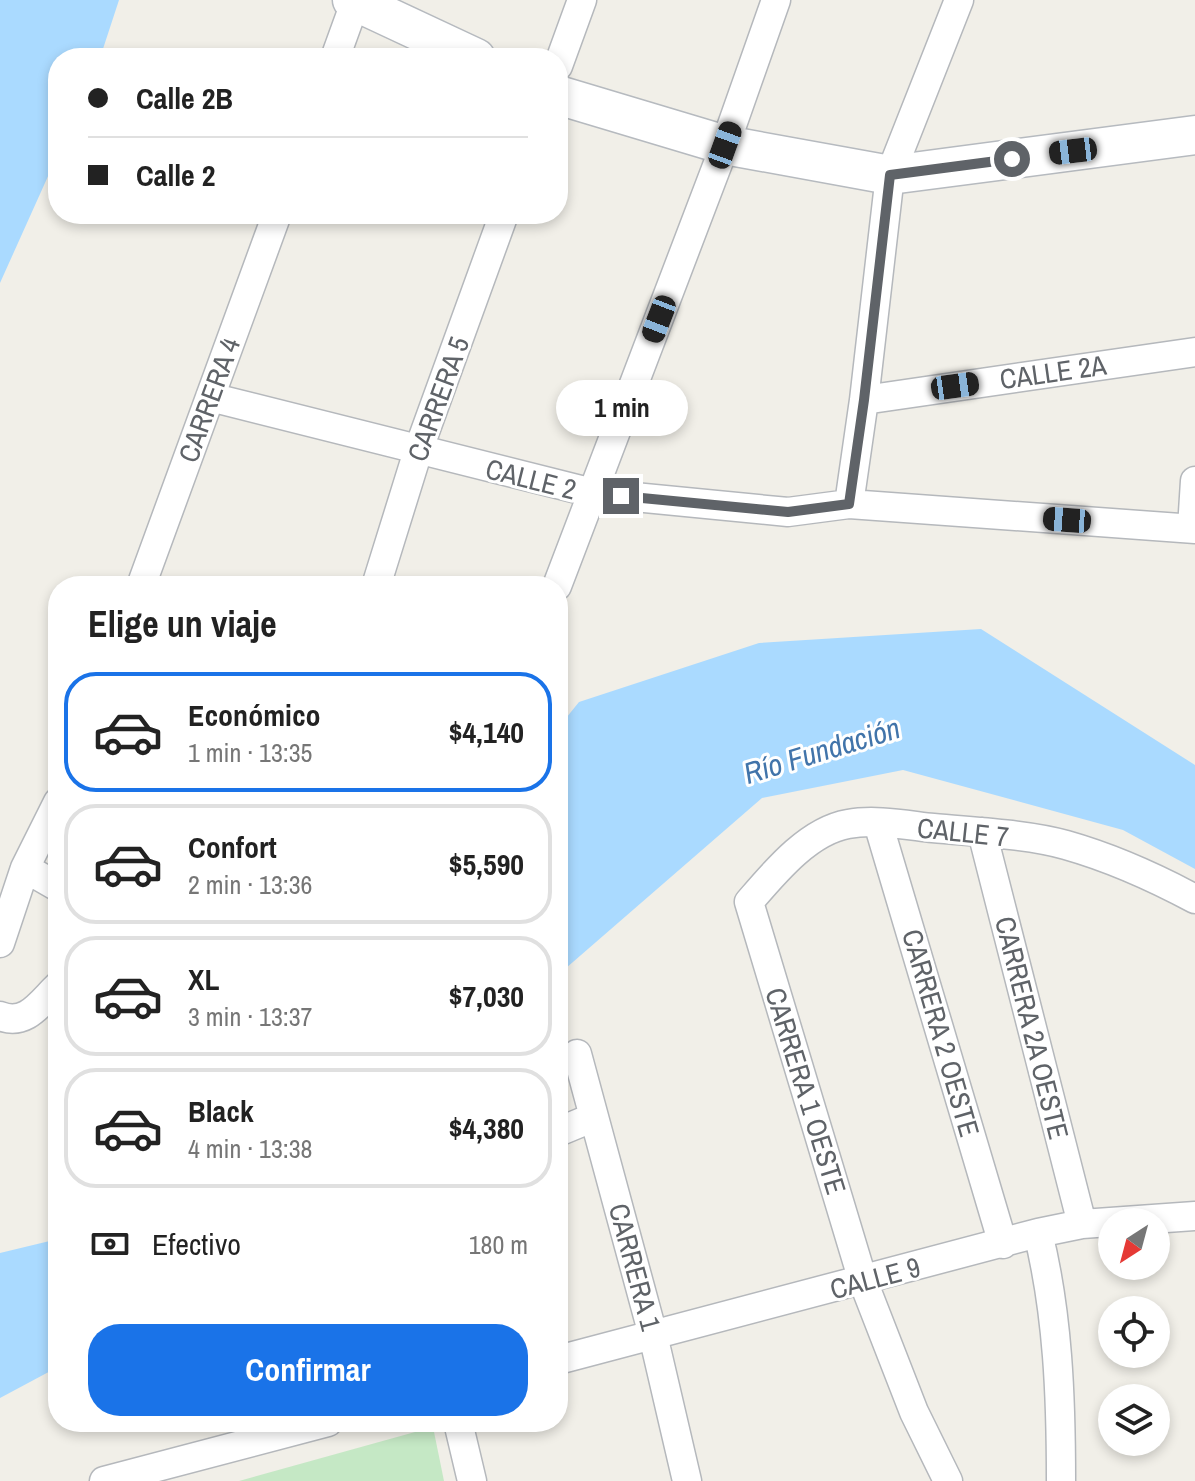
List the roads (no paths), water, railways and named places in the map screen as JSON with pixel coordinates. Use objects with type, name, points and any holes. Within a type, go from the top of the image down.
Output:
[{"type":"main road","points":[[354,1],[455,48]]},
{"type":"main road","points":[[568,98],[725,145],[890,175],[1195,135]]},
{"type":"street","points":[[565,48],[582,0]]},
{"type":"street","points":[[561,576],[725,145],[776,0]]},
{"type":"street","points":[[849,504],[890,175],[959,0]]},
{"type":"street","points":[[338,48],[354,1]]},
{"type":"street","name":"CARRERA 4","points":[[145,576],[273,224]]},
{"type":"street","name":"CARRERA 5","points":[[379,576],[418,451],[500,224]]},
{"type":"street","name":"CALLE 2A","points":[[864,400],[1195,352]]},
{"type":"street","name":"CALLE 2","points":[[210,397],[593,493],[788,512],[849,504],[1193,529]]},
{"type":"street","points":[[1193,529],[1195,481]]},
{"type":"street","points":[[0,943],[25,868],[48,822]]},
{"type":"street","name":"CALLE 7","points":[[749,902],[780,867],[812,840],[846,824],[878,823],[982,832],[1064,844],[1144,872],[1195,899]]},
{"type":"street","name":"CARRERA 2 OESTE","points":[[878,823],[1003,1244]]},
{"type":"street","name":"CARRERA 2A OESTE","points":[[982,832],[1082,1224]]},
{"type":"street","points":[[25,868],[48,881]]},
{"type":"street","name":"CARRERA 1 OESTE","points":[[749,902],[863,1281],[914,1412],[948,1481]]},
{"type":"street","points":[[0,1016],[9,1020],[25,1019],[48,996]]},
{"type":"street","name":"CARRERA 1","points":[[577,1054],[653,1335],[687,1481]]},
{"type":"street","points":[[568,1128],[594,1117]]},
{"type":"street","name":"CALLE 9","points":[[568,1357],[1038,1233],[1082,1224],[1195,1216]]},
{"type":"street","points":[[1038,1233],[1050,1283],[1061,1398],[1061,1481]]},
{"type":"street","points":[[104,1481],[290,1432]]},
{"type":"street","points":[[460,1432],[472,1481]]},
{"type":"water","points":[[0,0],[119,0],[103,48],[48,48],[48,176],[0,283]]},
{"type":"water","name":"Río Fundación","points":[[981,629],[1195,765],[1195,869],[1123,830],[903,770],[762,798],[568,966],[568,716],[579,702],[759,643]]},
{"type":"water","points":[[48,1241],[48,1372],[0,1398],[0,1253]]}]
